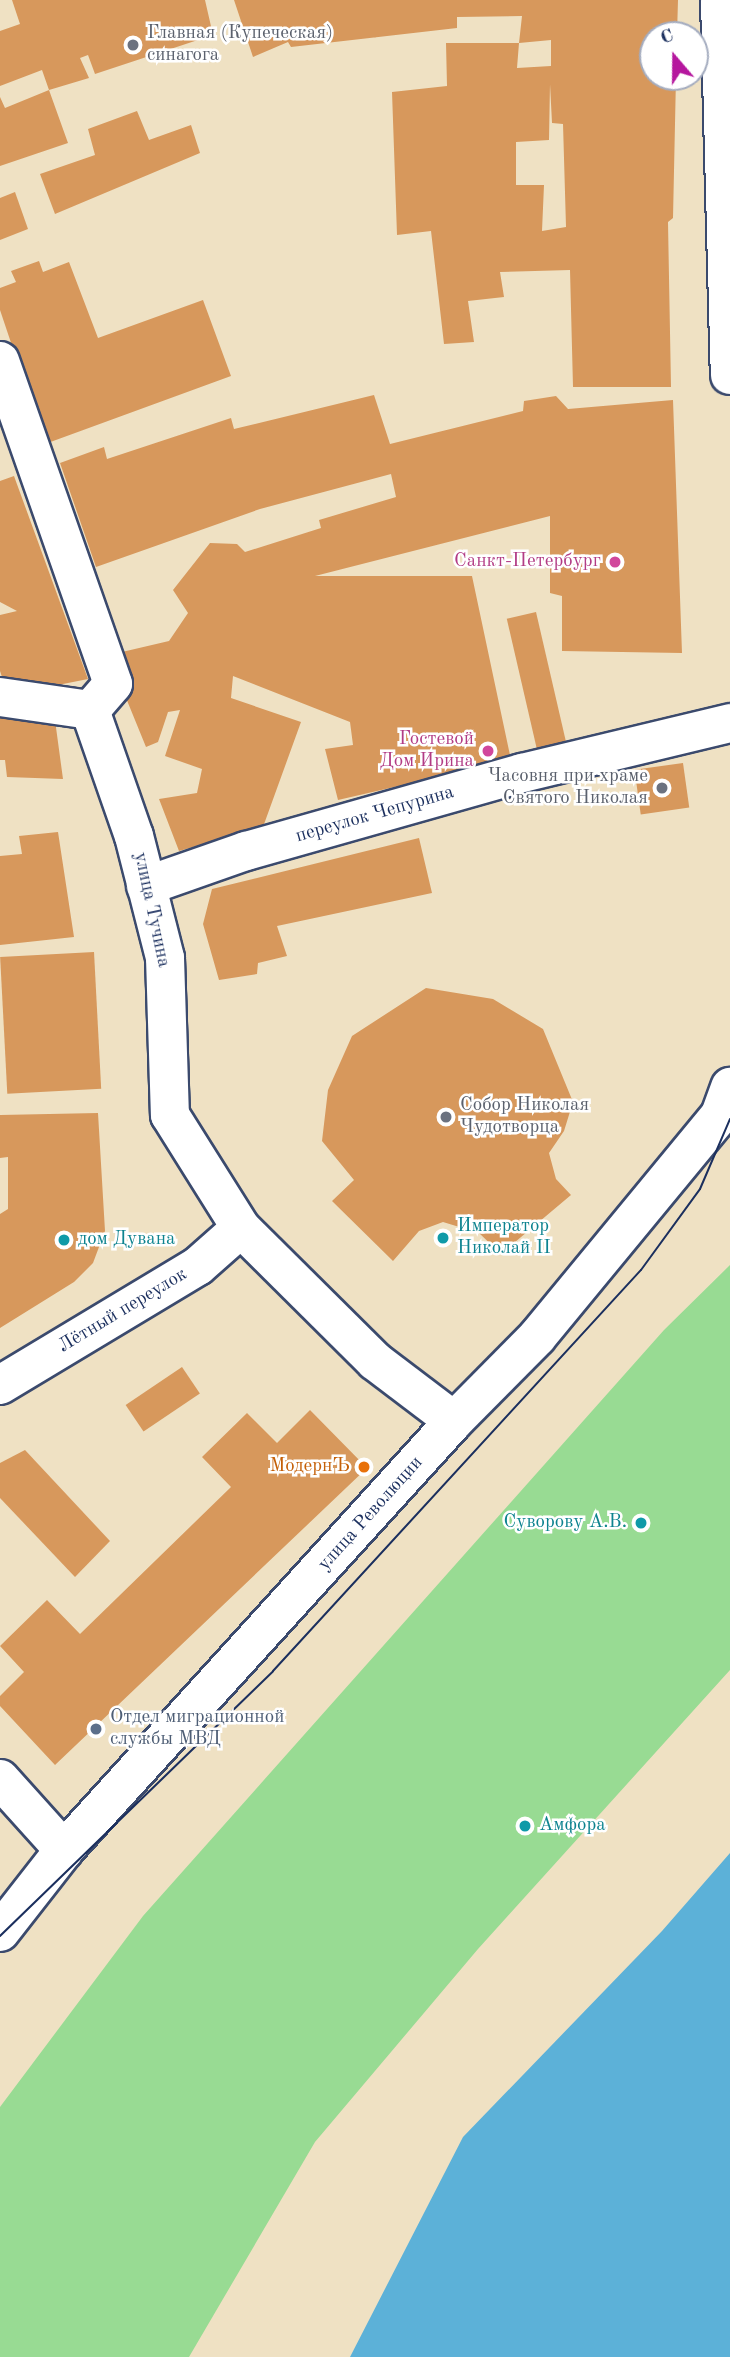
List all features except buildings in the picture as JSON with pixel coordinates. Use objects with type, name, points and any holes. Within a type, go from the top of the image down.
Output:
[{"type":"street","points":[[720,0],[730,375]]},
{"type":"street","points":[[0,361],[113,684],[90,710],[0,697]]},
{"type":"street","name":"улица Тучина","points":[[90,710],[134,836],[165,958],[170,1115],[241,1228],[375,1361],[454,1421]]},
{"type":"street","name":"переулок Чепурина","points":[[146,886],[246,851],[522,773],[730,723]]},
{"type":"street","name":"улица Революции","points":[[0,1932],[64,1850],[454,1421],[537,1337],[727,1109]]},
{"type":"street","name":"Лётный переулок","points":[[0,1385],[198,1266],[241,1228]]},
{"type":"street","points":[[0,1779],[64,1850]]},
{"type":"green space","points":[[730,1265],[730,1670],[478,1949],[315,2142],[189,2357],[0,2357],[0,2107],[143,1916],[664,1330]]},
{"type":"water","points":[[730,1853],[730,2357],[350,2357],[463,2137],[662,1931]]},
{"type":"tram line","points":[[0,1936],[273,1671],[641,1270],[700,1189],[730,1119]]},
{"type":"place","name":"Главная (Купеческая) синагога","points":[[133,45]]},
{"type":"place","name":"Санкт-Петербург","points":[[615,562]]},
{"type":"place","name":"Гостевой Дом Ирина","points":[[488,751]]},
{"type":"place","name":"Часовня при храме Святого Николая","points":[[662,788]]},
{"type":"place","name":"Собор Николая Чудотворца","points":[[446,1117]]},
{"type":"place","name":"Император Николай II","points":[[443,1238]]},
{"type":"place","name":"дом Дувана","points":[[64,1240]]},
{"type":"place","name":"МодернЪ","points":[[364,1467]]},
{"type":"place","name":"Суворову А.В.","points":[[641,1523]]},
{"type":"place","name":"Отдел миграционной службы МВД","points":[[96,1729]]},
{"type":"place","name":"Амфора","points":[[525,1826]]}]
